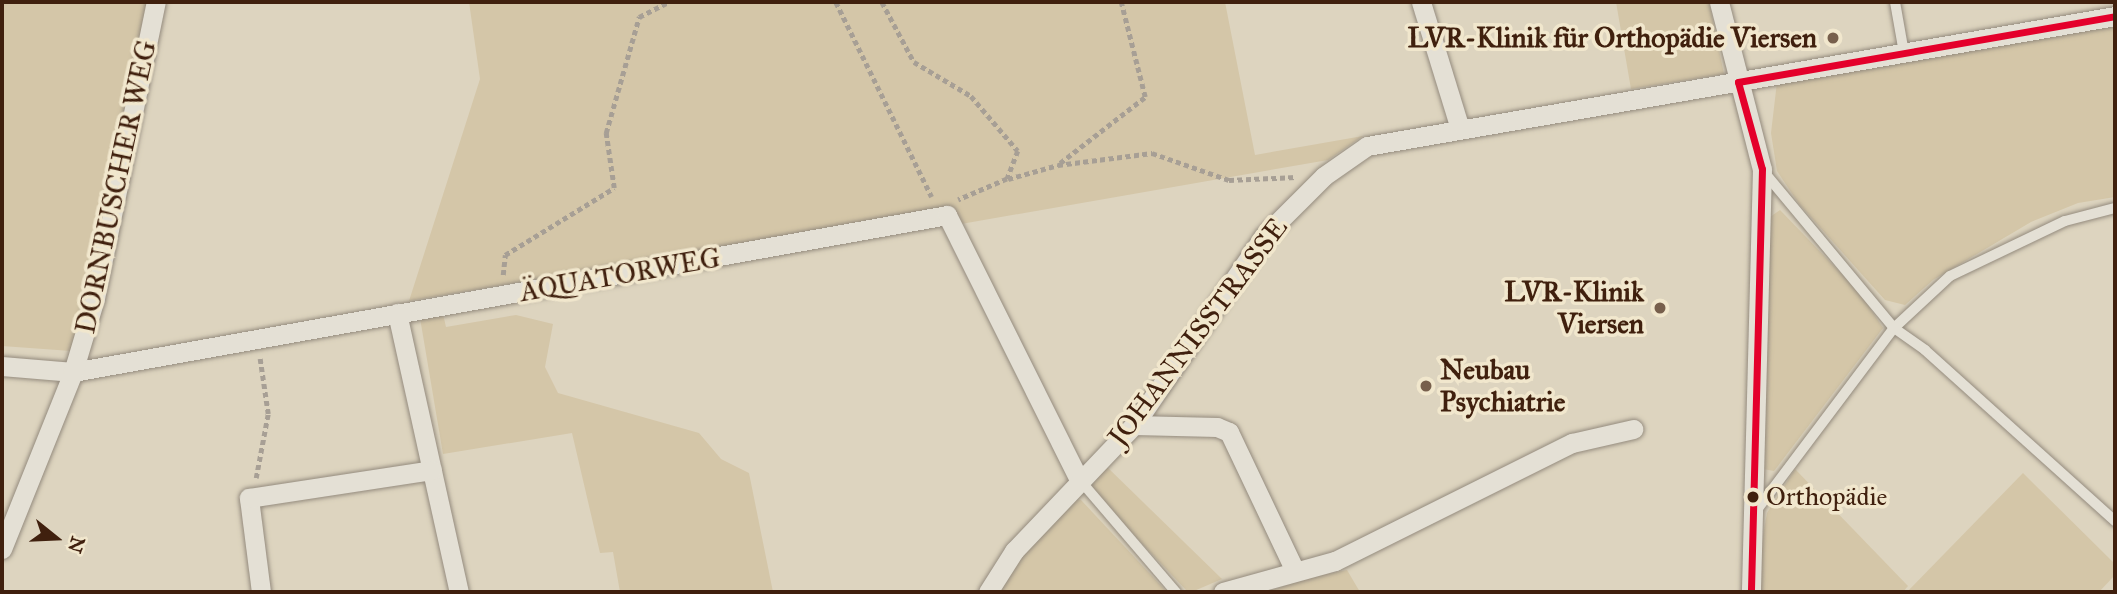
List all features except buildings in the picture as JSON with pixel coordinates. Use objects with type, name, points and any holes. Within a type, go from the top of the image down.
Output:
[{"type":"street","name":"DORNBUSCHER WEG","points":[[2,549],[73,372],[95,298],[156,2]]},
{"type":"street","points":[[1421,2],[1460,129]]},
{"type":"street","points":[[1719,2],[1762,169],[1751,592]]},
{"type":"street","name":"JOHANNISSTRASSE","points":[[988,592],[1014,551],[1078,478],[1134,425],[1264,237],[1324,176],[1367,146],[2115,16]]},
{"type":"street","name":"ÄQUATORWEG","points":[[2,366],[73,372],[947,215],[1078,478]]},
{"type":"street","points":[[397,313],[459,592]]},
{"type":"street","points":[[1134,425],[1217,427],[1229,432],[1295,571]]},
{"type":"street","points":[[1223,592],[1335,561],[1572,443],[1633,429]]},
{"type":"street","points":[[261,592],[249,498],[432,470]]},
{"type":"lane","points":[[1895,2],[1904,53]]},
{"type":"lane","points":[[1762,169],[1894,328],[1925,350],[2115,521]]},
{"type":"lane","points":[[1751,517],[1894,328],[1950,276],[2065,221],[2115,208]]},
{"type":"lane","points":[[1078,478],[1176,592]]},
{"type":"path","points":[[500,295],[505,255],[614,188],[606,133],[639,17],[668,2]]},
{"type":"path","points":[[836,2],[908,153],[931,190]]},
{"type":"path","points":[[882,2],[914,62],[971,96],[1017,152],[1007,179]]},
{"type":"path","points":[[1058,165],[1144,97],[1121,2]]},
{"type":"path","points":[[944,206],[1007,179],[1058,165],[1152,153],[1229,180],[1324,176]]},
{"type":"path","points":[[249,498],[260,467],[268,414],[257,340]]},
{"type":"shaded area","points":[[2,2],[151,2],[89,300],[81,305],[71,351],[2,346]]},
{"type":"shaded area","points":[[469,2],[1225,2],[1255,155],[1363,136],[1328,160],[961,224],[951,208],[409,301],[480,79]]},
{"type":"shaded area","points":[[1616,2],[1709,2],[1724,74],[1631,89]]},
{"type":"shaded area","points":[[2115,24],[2115,197],[2078,203],[2031,222],[1933,280],[1905,305],[1885,300],[1799,204],[1777,171],[1771,133],[1777,82]]},
{"type":"shaded area","points":[[1780,210],[1860,293],[1883,328],[1774,471],[1763,469],[1770,217]]},
{"type":"shaded area","points":[[443,314],[446,327],[516,315],[553,324],[545,367],[558,393],[699,433],[721,459],[749,473],[773,592],[620,592],[613,552],[600,553],[572,433],[443,454],[420,318]]},
{"type":"shaded area","points":[[1106,466],[1222,579],[1194,591],[1186,590],[1097,496],[1092,485]]},
{"type":"shaded area","points":[[1795,469],[1908,586],[1903,592],[1761,592],[1761,547],[1767,513]]},
{"type":"shaded area","points":[[2023,473],[2115,564],[2115,575],[2099,592],[1907,592]]},
{"type":"shaded area","points":[[1072,499],[1081,500],[1167,592],[1000,592],[1022,554]]},
{"type":"shaded area","points":[[1347,570],[1360,592],[1266,592],[1312,577]]},
{"type":"transit line","points":[[1738,82],[2115,16]]},
{"type":"transit line","points":[[1738,82],[1762,169],[1751,592]]},
{"type":"place","name":"LVR-Klinik für Orthopädie Viersen","points":[[1833,38]]},
{"type":"place","name":"LVR-Klinik Viersen","points":[[1660,308]]},
{"type":"place","name":"Neubau Psychiatrie","points":[[1426,386]]},
{"type":"place","name":"Orthopädie","points":[[1753,497]]}]
